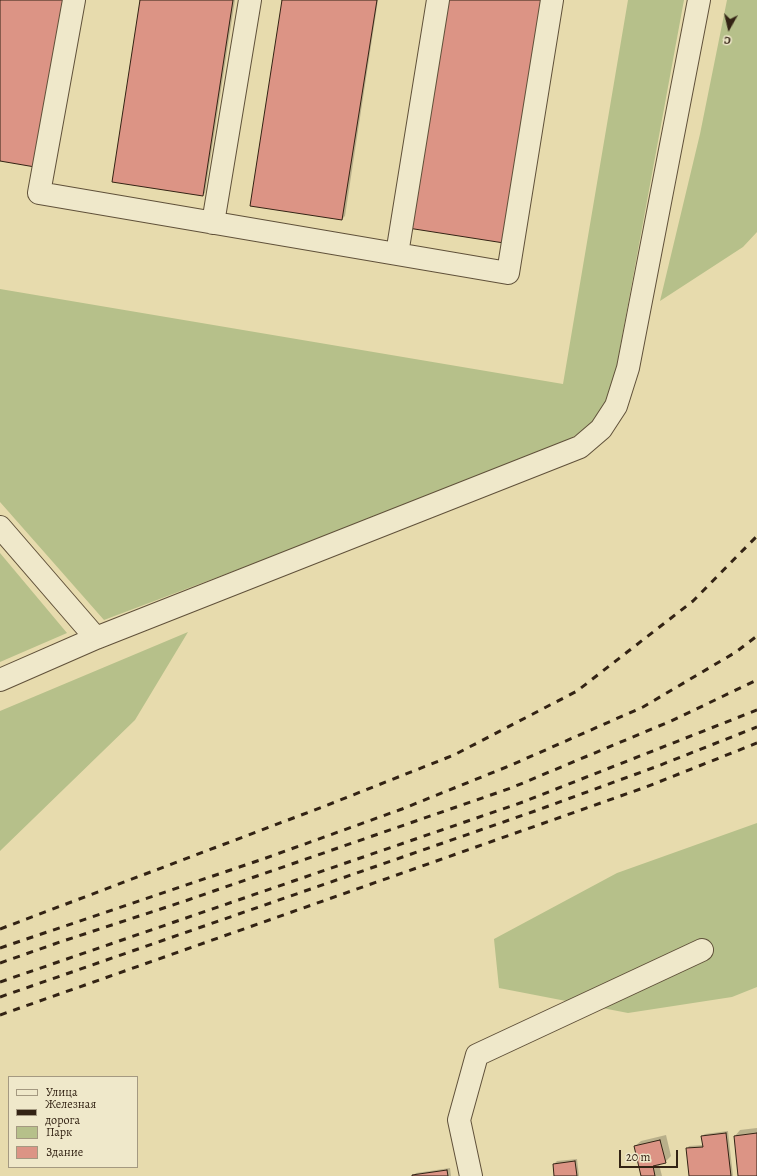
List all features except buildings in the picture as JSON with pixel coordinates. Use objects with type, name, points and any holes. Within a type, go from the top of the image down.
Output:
[{"type":"street","points":[[74,0],[39,193],[508,273],[552,0]]},
{"type":"street","points":[[213,223],[250,0]]},
{"type":"street","points":[[397,254],[438,0]]},
{"type":"street","points":[[0,680],[96,638],[580,447],[601,429],[616,406],[628,368],[699,0]]},
{"type":"street","points":[[0,527],[96,638]]},
{"type":"street","points":[[471,1176],[458,1120],[477,1055],[702,950]]},
{"type":"green space","points":[[628,0],[684,0],[608,413],[554,450],[104,620],[0,502],[0,289],[563,384]]},
{"type":"green space","points":[[727,0],[757,0],[757,232],[743,247],[660,301],[700,134]]},
{"type":"green space","points":[[0,553],[67,633],[0,662]]},
{"type":"green space","points":[[188,632],[135,720],[0,851],[0,711]]},
{"type":"green space","points":[[757,823],[757,987],[732,997],[628,1013],[499,988],[494,939],[617,873]]},
{"type":"railway","points":[[0,929],[325,806],[454,755],[577,691],[693,601],[757,536]]},
{"type":"railway","points":[[0,948],[266,858],[402,809],[509,766],[643,707],[736,652],[757,636]]},
{"type":"railway","points":[[0,963],[185,901],[511,788],[671,721],[757,680]]},
{"type":"railway","points":[[0,982],[523,802],[757,710]]},
{"type":"railway","points":[[0,997],[535,811],[658,766],[757,727]]},
{"type":"railway","points":[[0,1015],[646,787],[757,743]]}]
